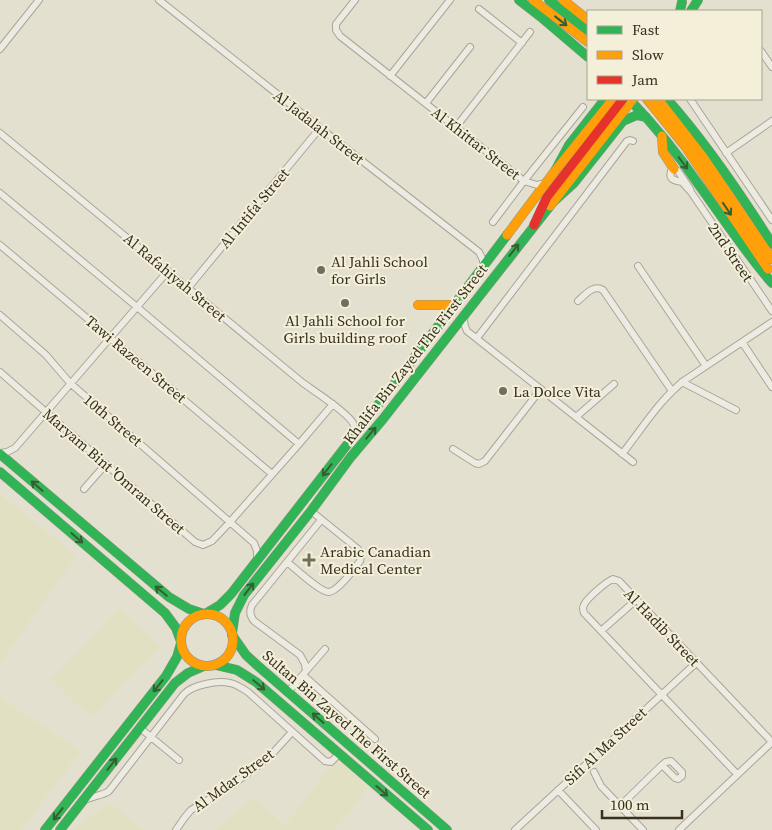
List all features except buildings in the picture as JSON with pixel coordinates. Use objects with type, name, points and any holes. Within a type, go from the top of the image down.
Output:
[{"type":"main road","points":[[518,0],[587,56]]},
{"type":"main road","points":[[533,0],[587,41]]},
{"type":"main road","points":[[549,0],[587,30]]},
{"type":"main road","points":[[563,0],[587,18]]},
{"type":"main road","points":[[692,10],[698,0]]},
{"type":"main road","points":[[551,25],[587,62]]},
{"type":"main road","points":[[555,171],[569,146],[604,100]]},
{"type":"main road","name":"Khalifa Bin Zayed The First Street","points":[[204,614],[225,601],[483,268],[555,171],[612,100]]},
{"type":"main road","points":[[534,225],[547,197],[629,100]]},
{"type":"main road","name":"Khalifa Bin Zayed The First Street","points":[[232,634],[234,614],[240,602],[350,458],[383,419],[553,202],[629,100]]},
{"type":"main road","points":[[631,100],[662,136],[698,183],[747,253],[772,282]]},
{"type":"main road","points":[[648,100],[685,146],[772,276]]},
{"type":"main road","points":[[659,100],[689,136],[772,259]]},
{"type":"main road","points":[[669,101],[713,155],[772,244]]},
{"type":"main road","points":[[553,202],[574,183],[623,121],[632,116],[642,115],[646,117]]},
{"type":"main road","points":[[662,136],[663,152],[674,169]]},
{"type":"main road","points":[[418,305],[455,304]]},
{"type":"main road","points":[[0,454],[169,598],[189,609],[220,618],[229,626],[232,634],[232,646],[225,660],[216,665],[204,666],[188,672],[179,679],[60,830]]},
{"type":"main road","points":[[0,472],[165,613],[173,622],[182,649],[188,659],[193,663],[204,666]]},
{"type":"main road","points":[[45,830],[166,676],[177,657],[182,632],[188,622],[192,618],[204,614]]},
{"type":"main road","name":"Sultan Bin Zayed The First Street","points":[[232,634],[252,660],[447,830]]},
{"type":"main road","name":"Sultan Bin Zayed The First Street","points":[[216,665],[237,670],[250,677],[428,830]]},
{"type":"street","points":[[0,49],[39,0]]},
{"type":"street","name":"Al Jadalah Street","points":[[159,0],[479,252]]},
{"type":"street","name":"Al Khittar Street","points":[[355,0],[336,24],[337,32],[340,36],[526,181],[534,190],[533,201]]},
{"type":"street","points":[[390,76],[450,0]]},
{"type":"street","points":[[479,9],[522,43]]},
{"type":"street","points":[[456,127],[530,32]]},
{"type":"street","name":"Al Khittar Street","points":[[426,104],[470,47]]},
{"type":"street","points":[[762,52],[772,67]]},
{"type":"street","points":[[691,100],[772,220]]},
{"type":"street","points":[[493,222],[583,107]]},
{"type":"street","points":[[726,153],[772,121]]},
{"type":"street","name":"Al Intifa' Street","points":[[188,288],[320,128]]},
{"type":"street","name":"Al Rafahiyah Street","points":[[0,134],[303,383],[333,404],[350,419]]},
{"type":"street","points":[[477,338],[627,141],[633,141]]},
{"type":"street","name":"2nd Street","points":[[674,169],[678,171],[691,190],[690,192],[772,311]]},
{"type":"street","name":"Al Khittar Street","points":[[526,181],[539,186],[548,182]]},
{"type":"street","points":[[0,193],[299,444]]},
{"type":"street","name":"Tawi Razeen Street","points":[[0,245],[272,474]]},
{"type":"street","points":[[479,252],[488,254],[495,252]]},
{"type":"street","points":[[479,252],[483,260],[483,268]]},
{"type":"street","points":[[638,266],[706,366]]},
{"type":"street","points":[[13,466],[12,457],[15,448],[168,271]]},
{"type":"street","points":[[578,301],[595,288],[603,290],[672,391]]},
{"type":"street","name":"10th Street","points":[[0,315],[46,354],[70,383],[230,522]]},
{"type":"street","points":[[463,316],[464,326],[468,331],[633,462]]},
{"type":"street","points":[[622,454],[657,408],[682,382],[772,322]]},
{"type":"street","points":[[451,331],[468,331]]},
{"type":"street","points":[[742,342],[772,387]]},
{"type":"street","name":"Maryam Bint 'Omran Street","points":[[0,372],[197,543],[203,545],[210,542],[230,522],[333,404]]},
{"type":"street","points":[[682,382],[736,410]]},
{"type":"street","points":[[576,417],[614,384]]},
{"type":"street","points":[[453,448],[475,463],[480,464],[541,389]]},
{"type":"street","points":[[350,419],[366,420]]},
{"type":"street","points":[[350,419],[354,428],[354,436]]},
{"type":"street","points":[[0,454],[15,448]]},
{"type":"street","points":[[84,489],[106,464]]},
{"type":"street","points":[[287,562],[326,592],[332,592],[336,589],[358,563],[360,556],[358,549],[311,511]]},
{"type":"street","points":[[321,520],[252,605],[250,610],[251,616],[254,621],[300,655],[304,661],[305,673],[375,739]]},
{"type":"street","points":[[230,522],[254,543],[258,559]]},
{"type":"street","points":[[254,543],[271,542]]},
{"type":"street","name":"Al Hadib Street","points":[[738,774],[584,613],[584,603],[607,582],[619,581],[772,742]]},
{"type":"street","points":[[601,631],[636,600]]},
{"type":"street","points":[[288,692],[325,649]]},
{"type":"street","name":"Sifi Al Ma Street","points":[[515,830],[696,663]]},
{"type":"street","points":[[82,802],[109,791],[187,691],[199,685],[224,682],[243,688],[324,761],[331,762],[339,754]]},
{"type":"street","points":[[140,728],[179,760]]},
{"type":"street","name":"Al Mdar Street","points":[[176,830],[191,810],[222,792],[263,762],[292,732]]},
{"type":"street","points":[[678,830],[772,742]]},
{"type":"street","points":[[620,806],[662,765]]},
{"type":"street","points":[[594,772],[601,786],[643,830]]},
{"type":"street","points":[[97,783],[102,794]]},
{"type":"street","points":[[558,790],[596,830]]},
{"type":"shaded area","points":[[0,494],[76,557],[0,663]]},
{"type":"shaded area","points":[[120,608],[160,647],[91,718],[51,679]]},
{"type":"shaded area","points":[[0,698],[81,751],[21,830],[0,830]]},
{"type":"shaded area","points":[[336,759],[368,787],[335,830],[216,830],[254,797],[285,825]]},
{"type":"shaded area","points":[[111,803],[143,830],[70,830]]},
{"type":"traffic: fast","points":[[519,0],[587,56]]},
{"type":"traffic: fast","points":[[549,0],[587,30]]},
{"type":"traffic: fast","points":[[692,10],[698,0]]},
{"type":"traffic: fast","points":[[680,10],[682,2]]},
{"type":"traffic: fast","points":[[555,171],[569,145],[604,100]]},
{"type":"traffic: fast","points":[[630,100],[674,151],[743,247],[772,283]]},
{"type":"traffic: fast","points":[[668,100],[696,133],[748,206],[772,244]]},
{"type":"traffic: fast","points":[[553,202],[574,183],[623,121],[637,115],[646,117]]},
{"type":"traffic: fast","points":[[232,633],[235,613],[244,595],[550,206]]},
{"type":"traffic: fast","points":[[205,614],[220,605],[231,594],[507,235]]},
{"type":"traffic: fast","points":[[0,454],[169,597],[189,609],[204,614]]},
{"type":"traffic: fast","points":[[0,472],[165,613],[176,628],[180,639]]},
{"type":"traffic: fast","points":[[232,635],[246,655],[258,666],[447,830]]},
{"type":"traffic: fast","points":[[45,830],[166,676],[177,657],[181,643]]},
{"type":"traffic: fast","points":[[216,665],[237,670],[256,682],[428,830]]},
{"type":"traffic: fast","points":[[60,830],[175,683],[188,673],[204,666]]},
{"type":"traffic: slow","points":[[533,0],[587,41]]},
{"type":"traffic: slow","points":[[563,0],[587,19]]},
{"type":"traffic: slow","points":[[507,235],[612,100]]},
{"type":"traffic: slow","points":[[550,206],[632,100]]},
{"type":"traffic: slow","points":[[648,100],[685,146],[768,269]]},
{"type":"traffic: slow","points":[[659,100],[703,157],[772,259]]},
{"type":"traffic: slow","points":[[662,136],[663,152],[674,169]]},
{"type":"traffic: slow","points":[[418,305],[455,305]]},
{"type":"traffic: slow","points":[[202,614],[212,614],[226,621],[233,635],[233,640],[233,645],[226,659],[212,666],[202,666],[192,662],[185,655],[181,645],[181,635],[185,625],[192,618],[202,614]]},
{"type":"traffic: jam","points":[[534,225],[547,197],[622,100]]},
{"type":"place","name":"Al Jahli School for Girls","points":[[321,270]]},
{"type":"place","name":"Al Jahli School for Girls building roof","points":[[345,303]]},
{"type":"place","name":"La Dolce Vita","points":[[503,391]]},
{"type":"place","name":"Arabic Canadian Medical Center","points":[[309,560]]}]
